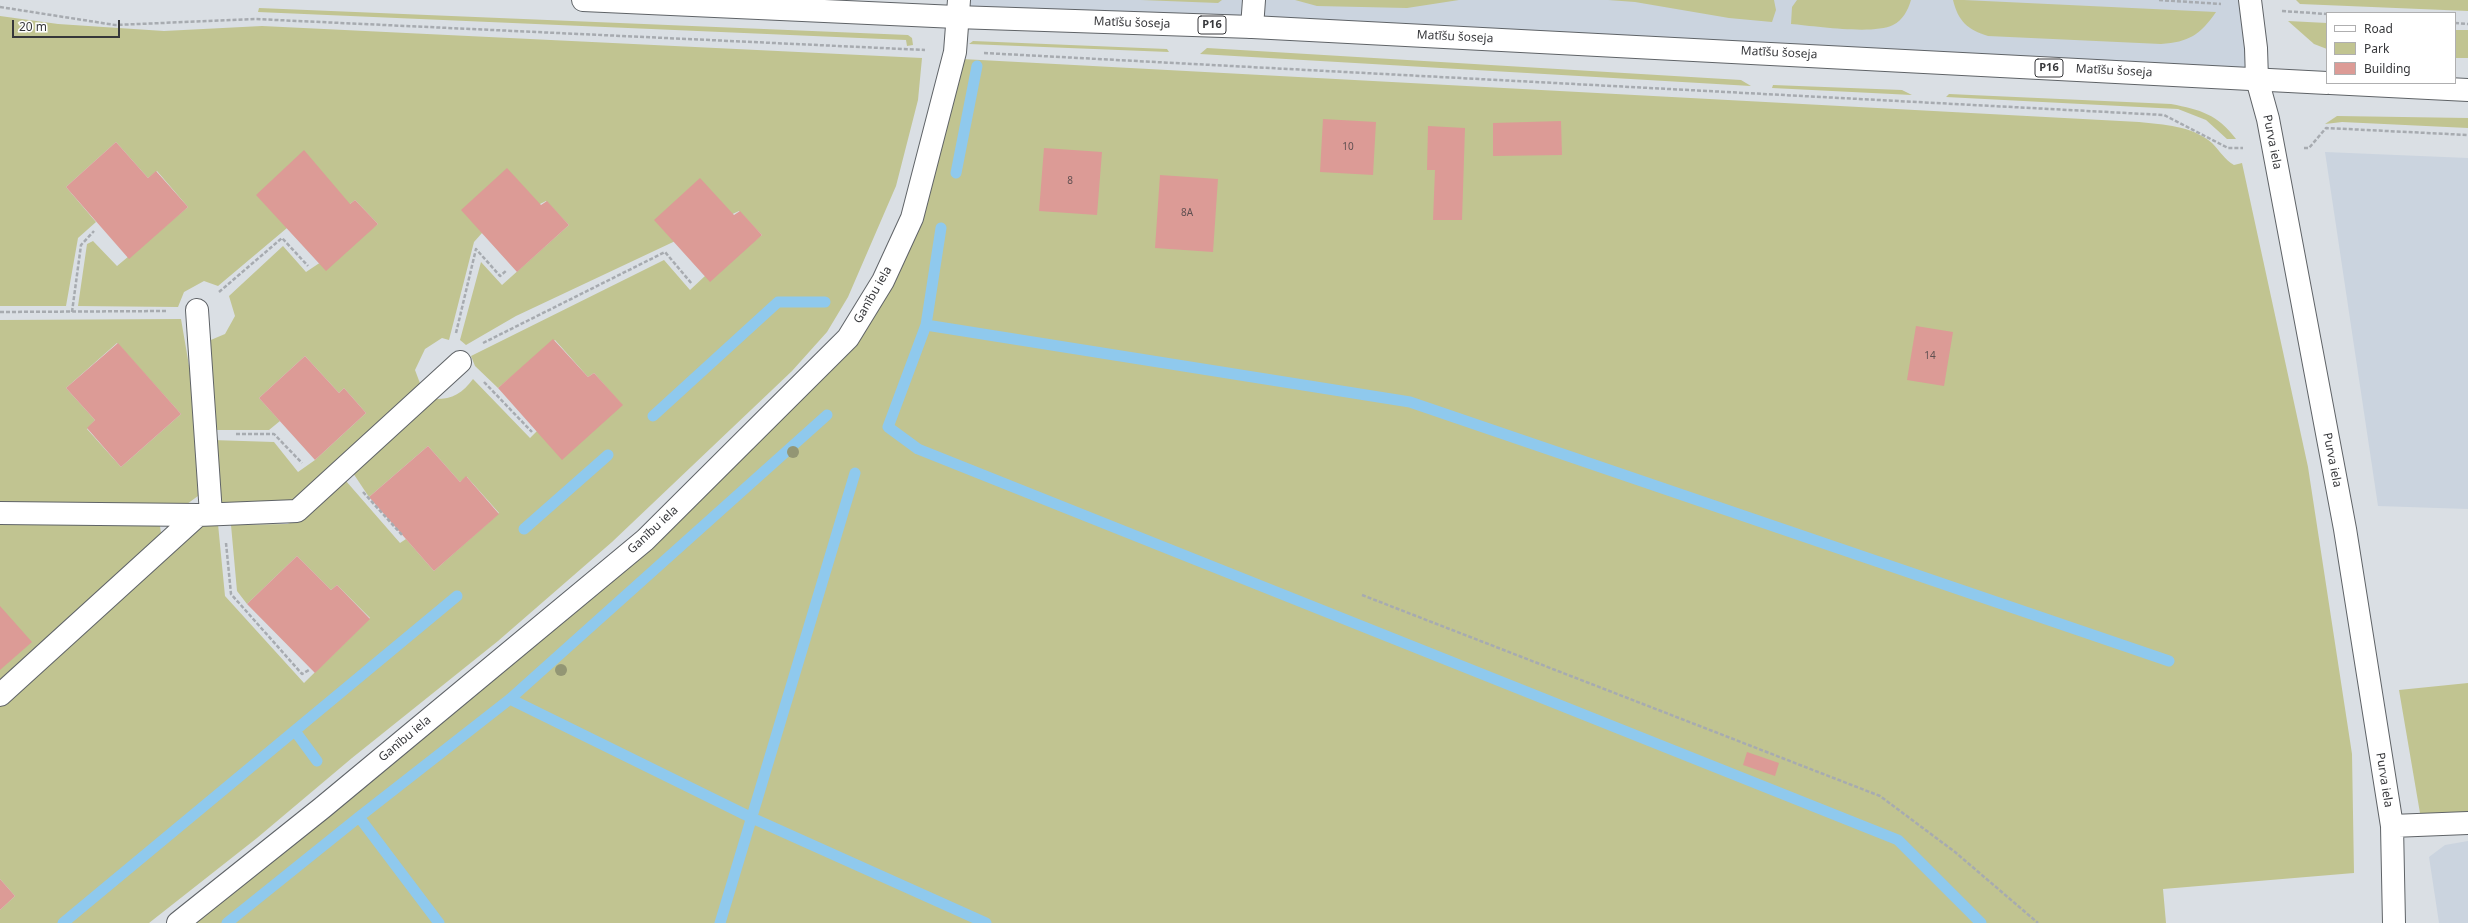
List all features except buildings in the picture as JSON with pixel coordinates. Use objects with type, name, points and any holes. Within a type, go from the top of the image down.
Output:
[{"type":"street","name":"Matīšu šoseja","points":[[583,0],[958,9],[1252,27],[2326,83]]},
{"type":"street","points":[[1252,27],[1254,0]]},
{"type":"street","name":"Purva iela","points":[[2250,0],[2256,48],[2257,79],[2268,119],[2345,529],[2392,826],[2394,923]]},
{"type":"street","name":"Ganību iela","points":[[178,923],[322,808],[645,540],[848,338],[883,281],[912,218],[955,52],[958,9]]},
{"type":"street","points":[[2350,84],[2468,90]]},
{"type":"street","points":[[197,310],[211,514]]},
{"type":"street","points":[[0,513],[211,514],[297,511],[460,362]]},
{"type":"street","points":[[0,695],[211,514]]},
{"type":"street","points":[[2392,826],[2468,823]]},
{"type":"path","points":[[2159,0],[2206,1]]},
{"type":"path","points":[[0,7],[115,25],[254,19],[909,49]]},
{"type":"path","points":[[2288,11],[2326,14]]},
{"type":"path","points":[[2456,23],[2468,24]]},
{"type":"path","points":[[981,53],[2164,115],[2228,148]]},
{"type":"path","points":[[2308,148],[2326,128],[2468,135]]},
{"type":"path","points":[[72,312],[81,245],[94,231]]},
{"type":"path","points":[[0,312],[197,310],[282,238],[308,266]]},
{"type":"path","points":[[507,270],[500,276],[476,249],[454,341],[460,362],[490,387],[532,432]]},
{"type":"path","points":[[460,362],[478,345],[665,252],[692,284]]},
{"type":"path","points":[[206,434],[274,434],[302,463]]},
{"type":"path","points":[[343,469],[402,535]]},
{"type":"path","points":[[211,514],[231,594],[302,674],[308,670]]},
{"type":"path","points":[[1362,595],[1880,796],[1955,852],[2038,923]]},
{"type":"shaded area","points":[[960,0],[2250,0],[2257,79],[956,17]]},
{"type":"shaded area","points":[[2325,152],[2468,158],[2468,509],[2378,506]]},
{"type":"shaded area","points":[[2468,841],[2468,923],[2439,923],[2429,857],[2445,845]]},
{"type":"green space","points":[[1141,0],[1222,0],[1218,3]]},
{"type":"green space","points":[[1295,0],[1459,0],[1407,8],[1317,6]]},
{"type":"green space","points":[[1608,0],[1774,0],[1776,10],[1772,22],[1729,18],[1635,2]]},
{"type":"green space","points":[[1797,0],[1911,0],[1905,14],[1893,25],[1884,28],[1858,30],[1791,24],[1792,7]]},
{"type":"green space","points":[[1953,0],[2216,12],[2205,26],[2193,36],[2171,43],[2161,44],[1988,36],[1969,28],[1965,24],[1958,14]]},
{"type":"green space","points":[[2296,0],[2468,0],[2468,11],[2300,4]]},
{"type":"green space","points":[[259,8],[908,35],[912,38],[913,45],[907,46],[906,40],[258,12]]},
{"type":"green space","points":[[0,16],[58,24],[164,31],[262,26],[922,58],[918,100],[896,186],[848,297],[827,332],[792,371],[612,542],[498,641],[352,758],[257,838],[149,923],[0,923],[0,910],[15,896],[0,879],[0,700],[198,523],[218,524],[225,596],[304,683],[370,618],[337,585],[331,590],[297,556],[247,604],[237,591],[231,525],[287,524],[304,518],[346,481],[400,543],[406,539],[434,571],[499,513],[467,477],[460,482],[428,446],[369,497],[353,473],[432,399],[456,395],[465,389],[473,379],[530,438],[537,431],[622,405],[594,373],[588,377],[555,340],[498,388],[475,366],[471,356],[664,260],[690,290],[705,276],[762,235],[739,211],[516,316],[466,345],[460,340],[481,262],[502,285],[569,225],[546,201],[482,233],[474,242],[449,340],[442,338],[425,349],[415,370],[421,386],[293,502],[233,507],[219,501],[212,440],[274,442],[298,472],[315,460],[366,413],[344,388],[339,393],[305,356],[259,398],[280,421],[269,430],[211,430],[206,342],[225,334],[235,316],[229,296],[283,246],[306,272],[378,224],[355,200],[350,204],[287,228],[218,286],[204,281],[184,292],[178,307],[78,306],[87,244],[93,241],[117,266],[188,207],[157,171],[148,178],[116,142],[66,187],[96,222],[78,238],[66,306],[0,306]]},
{"type":"green space","points":[[2288,21],[2326,23],[2326,49],[2314,44]]},
{"type":"green space","points":[[2456,30],[2468,30],[2468,58],[2456,58]]},
{"type":"green space","points":[[973,41],[1167,49],[1169,52],[969,44]]},
{"type":"green space","points":[[1207,48],[1741,80],[1751,86],[1200,54]]},
{"type":"green space","points":[[962,59],[2139,122],[2168,125],[2186,129],[2204,137],[2212,143],[2231,163],[2234,165],[2242,163],[2308,467],[2352,754],[2354,873],[2163,889],[2166,923],[194,923],[492,677],[863,332]]},
{"type":"green space","points":[[1773,85],[1902,90],[1912,95],[1772,88]]},
{"type":"green space","points":[[1949,94],[2171,104],[2191,108],[2208,114],[2222,124],[2236,139],[2227,139],[2206,120],[2178,109],[1946,97]]},
{"type":"green space","points":[[2337,116],[2468,118],[2468,128],[2342,122],[2325,124]]},
{"type":"green space","points":[[181,319],[193,389],[198,496],[187,504],[0,505],[0,320]],"holes":[[[117,343],[181,414],[121,467],[87,429],[95,420],[66,388]]]},
{"type":"green space","points":[[0,524],[154,524],[160,526],[161,533],[155,542],[0,684]]},
{"type":"green space","points":[[2468,683],[2468,817],[2421,819],[2399,690]]},
{"type":"waterway","points":[[956,173],[977,66]]},
{"type":"waterway","points":[[941,228],[926,325],[888,427],[918,449],[1898,840],[1981,923]]},
{"type":"waterway","points":[[653,416],[778,302],[825,302]]},
{"type":"waterway","points":[[926,325],[1410,402],[2169,661]]},
{"type":"waterway","points":[[227,923],[510,699],[827,415]]},
{"type":"waterway","points":[[524,529],[608,455]]},
{"type":"waterway","points":[[720,923],[855,473]]},
{"type":"waterway","points":[[63,923],[457,596]]},
{"type":"waterway","points":[[510,699],[752,818],[986,923]]},
{"type":"waterway","points":[[295,731],[317,761]]},
{"type":"waterway","points":[[359,817],[439,923]]}]
